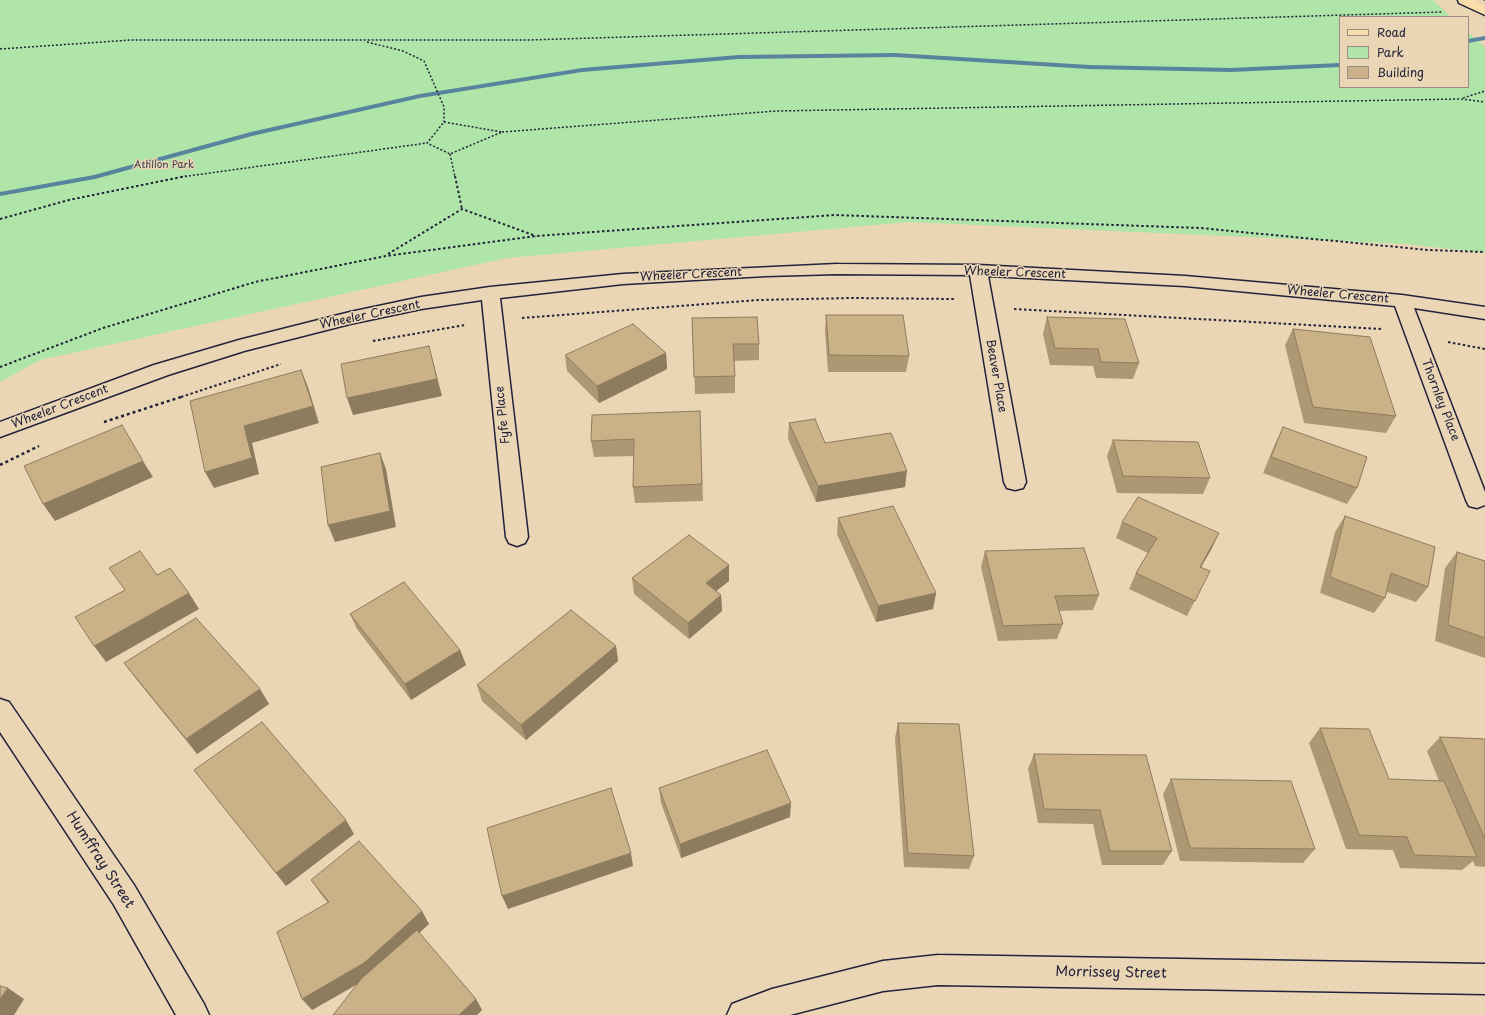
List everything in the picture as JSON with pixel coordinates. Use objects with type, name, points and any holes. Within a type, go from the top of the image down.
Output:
[{"type":"main road","points":[[1464,0],[1485,11]]},
{"type":"street","points":[[1474,0],[1485,7]]},
{"type":"street","name":"Wheeler Crescent","points":[[0,430],[79,399],[161,370],[239,346],[350,318],[421,303],[490,293],[623,279],[766,271],[837,269],[978,270],[1185,281],[1402,301],[1485,313]]},
{"type":"street","name":"Beaver Place","points":[[978,270],[1015,482]]},
{"type":"street","name":"Fyfe Place","points":[[490,293],[517,537]]},
{"type":"street","name":"Wheeler Crescent","points":[[1402,301],[1485,303]]},
{"type":"street","name":"Thornley Place","points":[[1402,301],[1478,500]]},
{"type":"street","name":"Humffray Street","points":[[0,710],[124,895],[193,1015]]},
{"type":"street","name":"Morrissey Street","points":[[743,1015],[772,1004],[883,976],[938,970],[1485,979]]},
{"type":"path","points":[[0,49],[131,40],[536,40],[1445,12]]},
{"type":"path","points":[[362,41],[403,51],[424,60],[444,107],[444,122],[427,143]]},
{"type":"path","points":[[1460,99],[1485,91]]},
{"type":"path","points":[[444,122],[502,132],[776,111],[1460,99],[1485,102]]},
{"type":"path","points":[[0,220],[69,200],[190,175],[427,143],[450,154],[502,132]]},
{"type":"path","points":[[450,154],[462,210]]},
{"type":"path","points":[[462,210],[536,236]]},
{"type":"path","points":[[386,256],[462,210]]},
{"type":"path","points":[[0,367],[102,328],[255,282],[386,256],[536,236],[835,215],[1200,228],[1428,250],[1485,252]]},
{"type":"path","points":[[516,319],[758,300],[852,298],[958,299]]},
{"type":"path","points":[[1011,309],[1390,330]]},
{"type":"path","points":[[369,342],[469,325]]},
{"type":"path","points":[[1444,342],[1485,349]]},
{"type":"path","points":[[98,424],[282,364]]},
{"type":"path","points":[[0,465],[46,443]]},
{"type":"green space","name":"Athllon Park","points":[[0,0],[1433,0],[1450,16],[1339,16],[1339,88],[1469,88],[1469,33],[1485,47],[1485,253],[1406,244],[909,222],[507,258],[40,360],[0,382]]},
{"type":"building","points":[[826,315],[903,315],[909,356],[829,355]]},
{"type":"building","points":[[757,317],[759,344],[733,344],[735,376],[694,377],[692,318]]},
{"type":"building","points":[[1047,317],[1125,319],[1139,363],[1101,362],[1098,349],[1055,348]]},
{"type":"building","points":[[633,324],[666,353],[597,386],[565,355]]},
{"type":"building","points":[[1293,329],[1370,337],[1396,416],[1313,407]]},
{"type":"building","points":[[429,346],[437,379],[347,398],[341,364]]},
{"type":"building","points":[[301,370],[313,406],[244,426],[252,458],[205,472],[190,401]]},
{"type":"building","points":[[700,411],[702,484],[633,487],[634,439],[591,441],[592,415]]},
{"type":"building","points":[[815,419],[825,443],[891,433],[907,471],[818,486],[789,423]]},
{"type":"building","points":[[122,425],[143,461],[43,504],[24,466]]},
{"type":"building","points":[[1283,427],[1367,457],[1357,488],[1271,457]]},
{"type":"building","points":[[1113,440],[1198,442],[1210,478],[1123,476]]},
{"type":"building","points":[[380,453],[390,511],[328,525],[321,467]]},
{"type":"building","points":[[1138,497],[1219,533],[1200,567],[1210,571],[1195,601],[1136,573],[1157,538],[1122,522]]},
{"type":"building","points":[[893,506],[936,593],[878,606],[838,518]]},
{"type":"building","points":[[1345,516],[1435,547],[1428,587],[1391,573],[1385,598],[1330,577]]},
{"type":"building","points":[[689,535],[729,565],[706,583],[721,595],[688,623],[632,578]]},
{"type":"building","points":[[1084,548],[1099,595],[1055,596],[1063,624],[1003,626],[985,551]]},
{"type":"building","points":[[140,551],[157,575],[170,568],[189,593],[94,646],[75,617],[125,590],[109,568]]},
{"type":"building","points":[[1457,552],[1485,561],[1485,638],[1448,625]]},
{"type":"building","points":[[404,582],[460,650],[405,684],[350,614]]},
{"type":"building","points":[[571,610],[616,646],[521,725],[477,685]]},
{"type":"building","points":[[196,618],[260,689],[186,739],[124,663]]},
{"type":"building","points":[[262,722],[346,820],[276,873],[194,770]]},
{"type":"building","points":[[898,723],[959,724],[974,856],[908,853]]},
{"type":"building","points":[[1320,728],[1369,729],[1389,779],[1444,781],[1477,857],[1414,855],[1407,837],[1359,835]]},
{"type":"building","points":[[1440,737],[1485,739],[1485,839]]},
{"type":"building","points":[[767,750],[791,803],[680,844],[659,788]]},
{"type":"building","points":[[1034,754],[1146,755],[1172,851],[1110,851],[1100,810],[1044,809]]},
{"type":"building","points":[[1171,779],[1291,781],[1315,849],[1190,848]]},
{"type":"building","points":[[611,788],[631,853],[502,896],[487,828]]},
{"type":"building","points":[[359,841],[422,911],[364,963],[302,999],[277,932],[329,902],[311,880]]},
{"type":"building","points":[[417,930],[476,999],[459,1015],[333,1015],[362,978]]},
{"type":"building","points":[[0,986],[8,988],[0,999]]},
{"type":"waterway","points":[[1469,41],[1485,38]]},
{"type":"waterway","points":[[0,194],[95,177],[251,134],[420,96],[582,70],[739,57],[895,55],[1089,67],[1231,70],[1339,65]]}]
